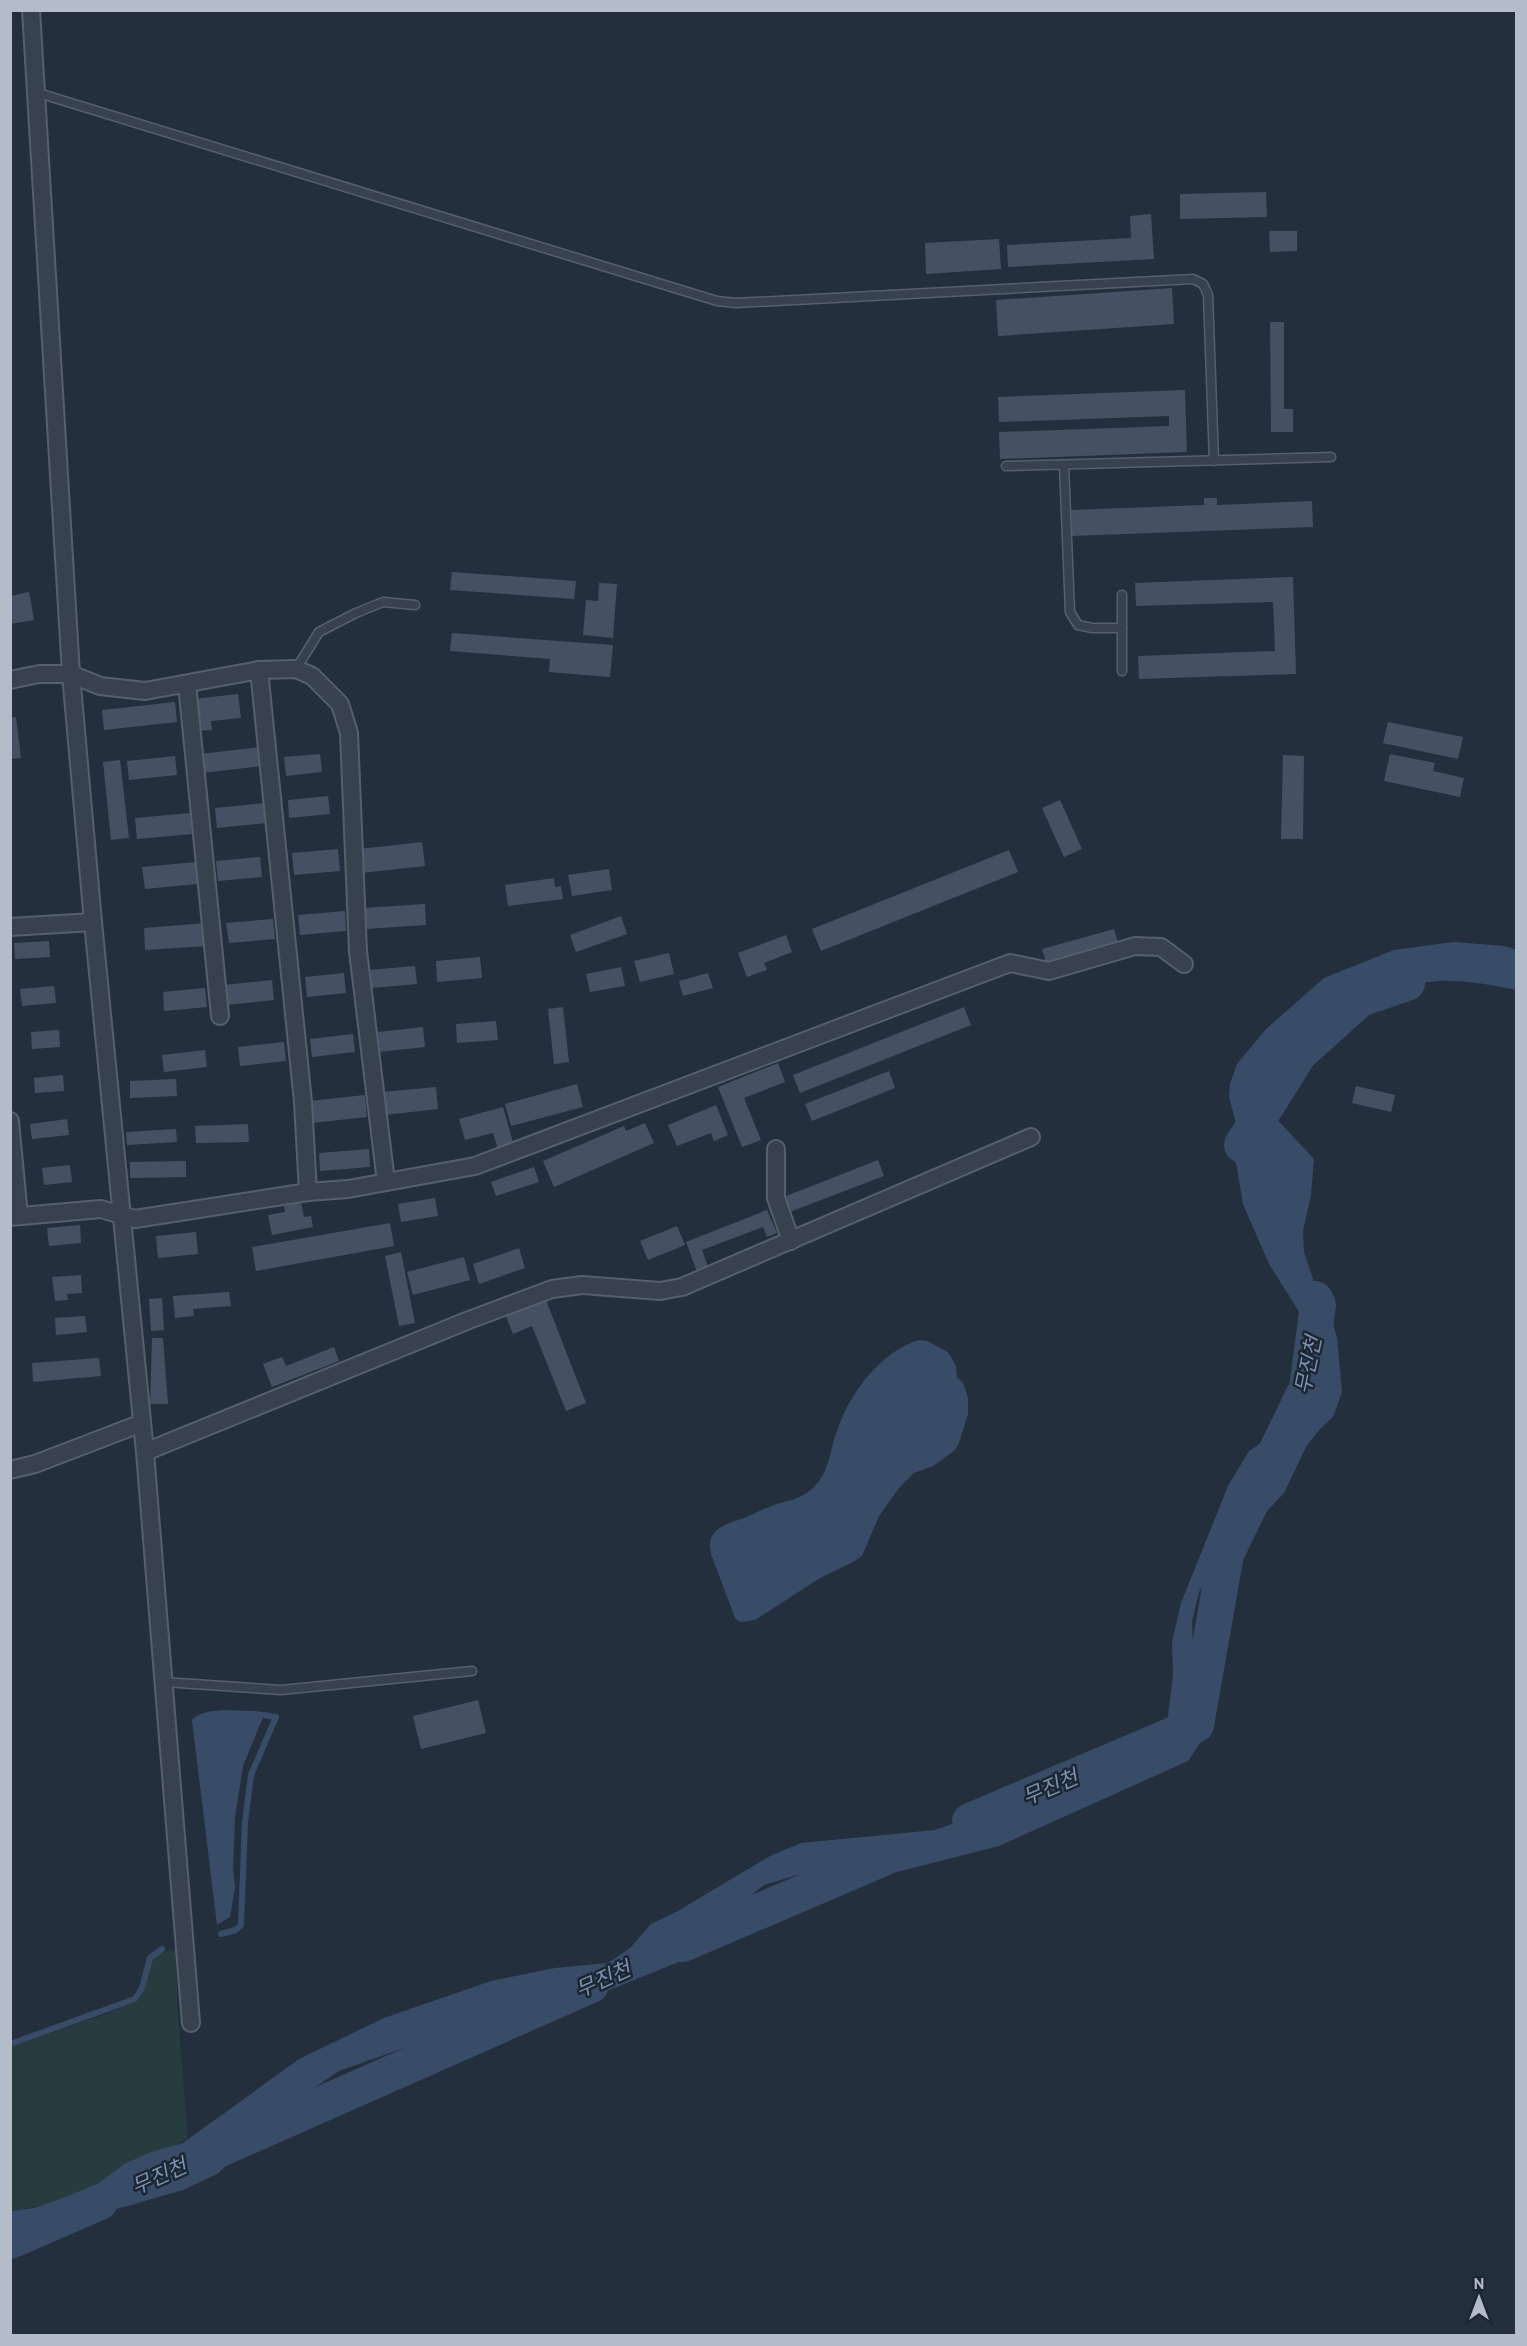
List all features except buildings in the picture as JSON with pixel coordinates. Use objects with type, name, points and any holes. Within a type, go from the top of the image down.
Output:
[{"type":"street","points":[[31,10],[71,674],[120,1214],[145,1452],[191,2024]]},
{"type":"street","points":[[10,680],[39,674],[71,674],[100,686],[145,691],[259,670],[296,669],[312,675],[340,704],[349,733],[358,951],[386,1182]]},
{"type":"street","points":[[259,670],[303,1102],[308,1192]]},
{"type":"street","points":[[187,684],[220,1016]]},
{"type":"street","points":[[10,927],[93,922]]},
{"type":"street","points":[[10,1121],[15,1217],[101,1209],[135,1219],[308,1192],[348,1189],[476,1166],[1010,963],[1049,971],[1135,946],[1161,947],[1184,964]]},
{"type":"street","points":[[145,1452],[469,1320],[552,1289],[582,1285],[660,1291],[682,1287],[1030,1137]]},
{"type":"street","points":[[776,1149],[776,1198],[791,1240]]},
{"type":"street","points":[[10,1470],[35,1464],[142,1423]]},
{"type":"lane","points":[[35,92],[717,301],[736,303],[1193,279],[1203,284],[1208,295],[1214,460]]},
{"type":"lane","points":[[1006,466],[1331,457]]},
{"type":"lane","points":[[1064,465],[1070,612],[1078,625],[1092,628],[1122,628]]},
{"type":"lane","points":[[1122,595],[1122,671]]},
{"type":"lane","points":[[296,669],[319,632],[383,602],[416,605]]},
{"type":"lane","points":[[164,1682],[281,1690],[472,1671]]},
{"type":"green space","points":[[177,1949],[177,2004],[188,2138],[176,2145],[123,2165],[96,2186],[82,2193],[52,2203],[11,2211],[10,2047],[138,2001],[145,1989],[152,1960],[157,1953]]},
{"type":"water","points":[[1454,942],[1504,946],[1516,950],[1516,990],[1468,982],[1425,982],[1388,989],[1332,1008],[1306,1024],[1295,1038],[1266,1096],[1272,1114],[1314,1159],[1311,1195],[1303,1231],[1304,1252],[1318,1294],[1330,1315],[1337,1337],[1342,1392],[1333,1417],[1307,1445],[1284,1493],[1241,1539],[1218,1559],[1199,1592],[1192,1621],[1194,1673],[1203,1714],[1200,1743],[1188,1761],[999,1846],[893,1873],[797,1875],[764,1885],[738,1906],[721,1934],[696,1955],[592,1997],[535,2006],[486,2019],[339,2071],[298,2099],[217,2174],[183,2190],[103,2213],[44,2224],[11,2237],[11,2211],[34,2208],[92,2188],[124,2164],[151,2152],[183,2143],[299,2059],[384,2018],[491,1981],[555,1968],[608,1963],[630,1948],[651,1924],[676,1912],[770,1856],[801,1843],[935,1830],[1147,1756],[1159,1745],[1167,1725],[1173,1675],[1172,1642],[1181,1603],[1228,1486],[1249,1451],[1296,1420],[1317,1400],[1320,1382],[1319,1363],[1303,1318],[1269,1264],[1243,1204],[1235,1157],[1235,1120],[1229,1097],[1230,1084],[1237,1064],[1266,1029],[1324,978],[1394,950]]},
{"type":"water","points":[[919,1340],[927,1341],[948,1352],[968,1398],[968,1414],[959,1443],[954,1451],[933,1466],[914,1473],[899,1488],[879,1516],[862,1556],[820,1578],[755,1620],[740,1622],[735,1618],[711,1554],[712,1536],[726,1524],[798,1498],[814,1487],[823,1474],[844,1414],[859,1388],[869,1375],[892,1354]]},
{"type":"water","points":[[212,1711],[263,1712],[264,1715],[243,1766],[235,1817],[233,1868],[235,1887],[230,1917],[217,1925],[192,1720]]},
{"type":"waterway","name":"무진천","points":[[1242,1145],[1299,1054],[1360,999],[1407,983]]},
{"type":"waterway","name":"무진천","points":[[970,1821],[1196,1725],[1226,1554],[1307,1388],[1318,1305],[1315,1299]]},
{"type":"waterway","points":[[221,1934],[236,1930],[241,1925],[245,1822],[251,1775],[276,1717],[264,1715]]},
{"type":"waterway","name":"무진천","points":[[683,1944],[886,1857]]},
{"type":"waterway","points":[[10,2044],[135,1999],[142,1988],[150,1958],[162,1949]]},
{"type":"waterway","name":"무진천","points":[[220,2149],[591,1985]]},
{"type":"waterway","name":"무진천","points":[[10,2241],[100,2202]]}]
